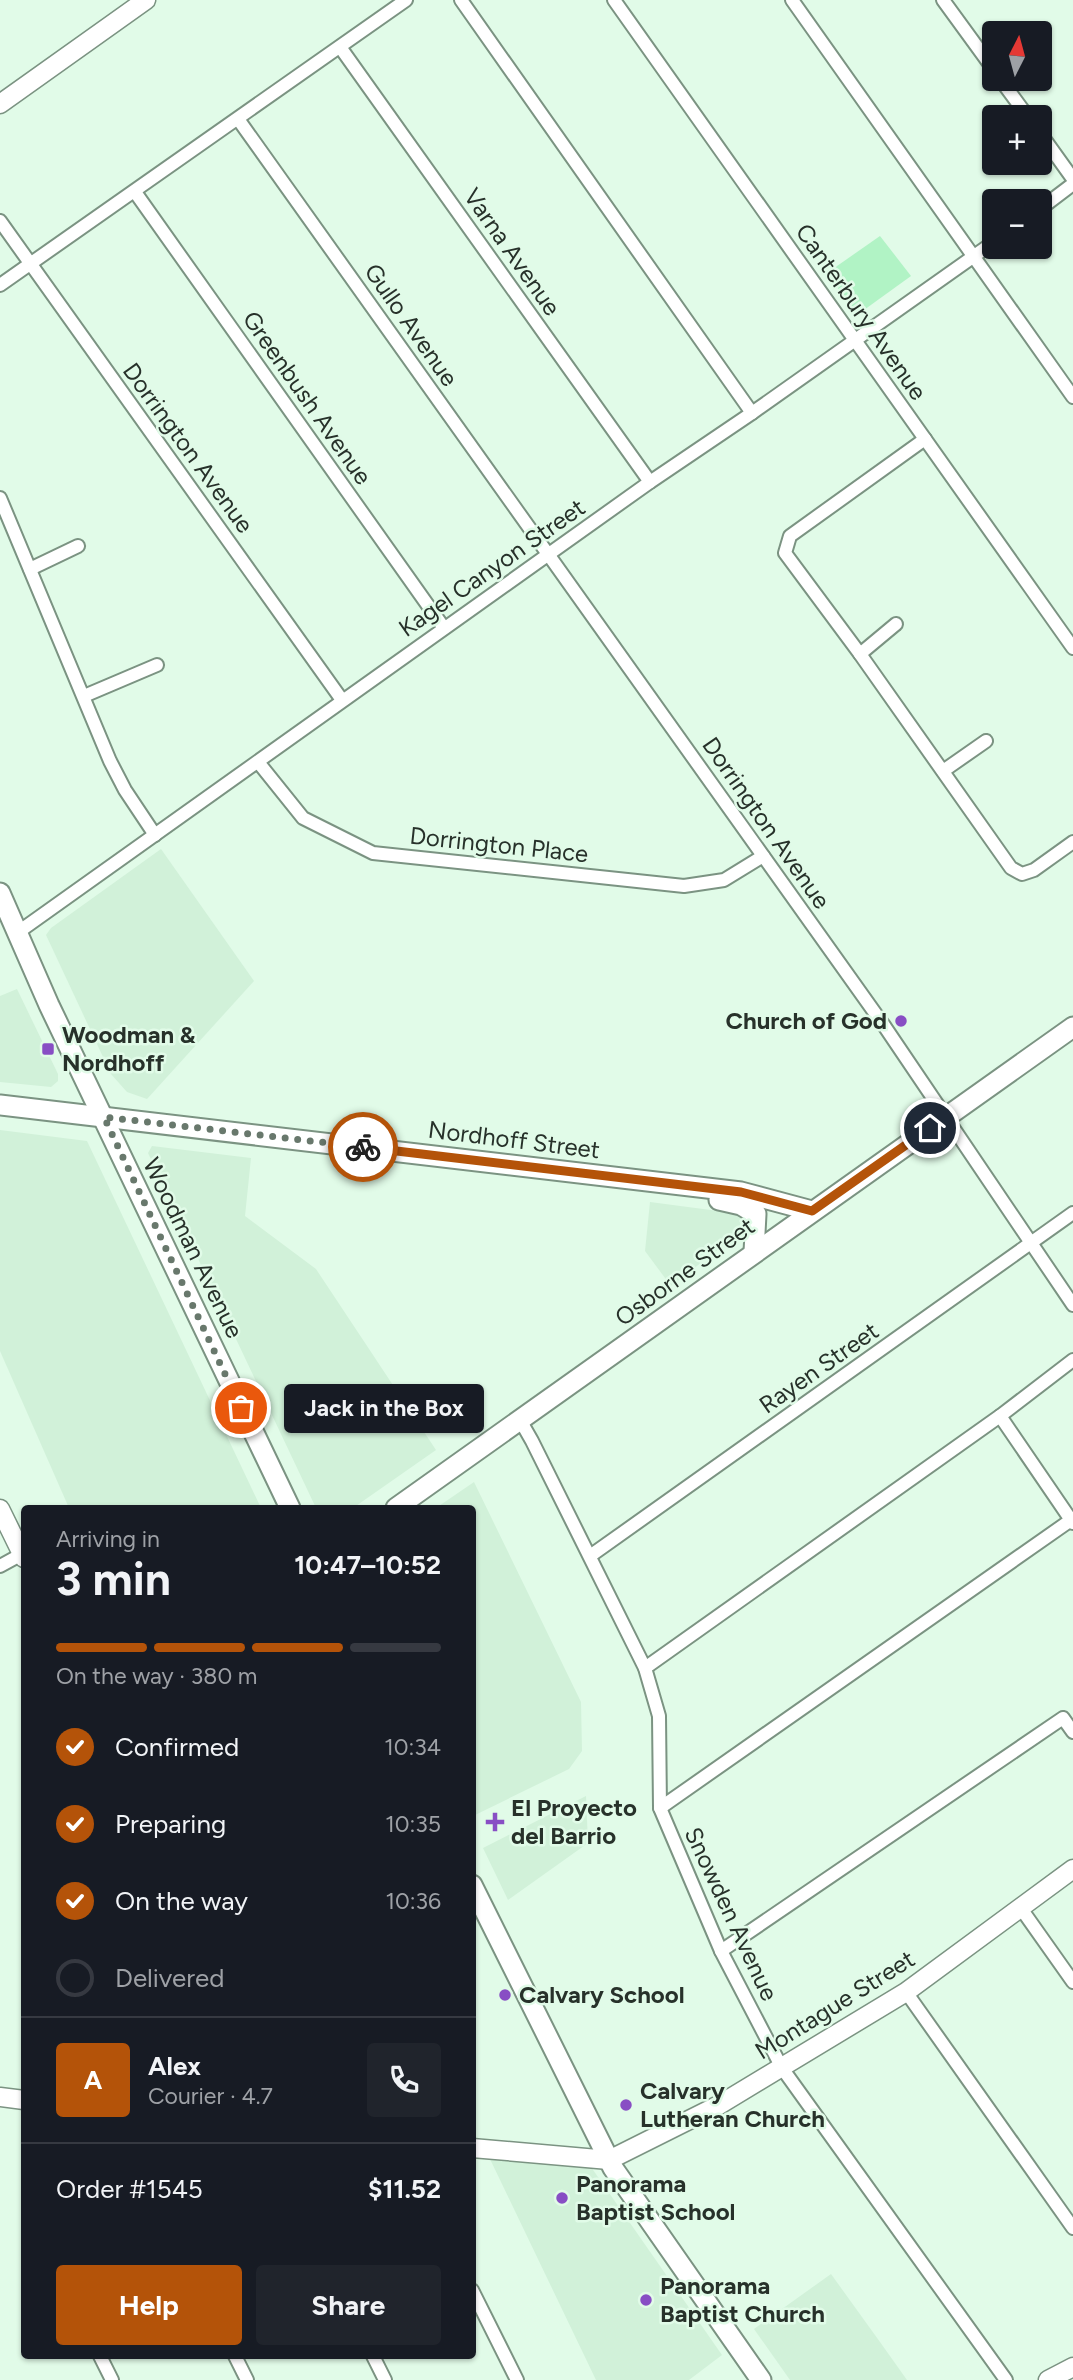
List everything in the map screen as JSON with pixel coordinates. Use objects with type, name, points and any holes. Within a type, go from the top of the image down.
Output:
[{"type":"main road","name":"Woodman Avenue","points":[[0,893],[289,1505]]},
{"type":"main road","name":"Osborne Street","points":[[400,1505],[1073,1027]]},
{"type":"main road","name":"Nordhoff Street","points":[[0,1105],[702,1187],[758,1195],[812,1211]]},
{"type":"main road","points":[[702,1187],[721,1202],[741,1205],[756,1214],[754,1252]]},
{"type":"main road","points":[[476,1893],[609,2160],[652,2227],[761,2380]]},
{"type":"street","points":[[0,104],[146,0]]},
{"type":"street","points":[[0,285],[406,0]]},
{"type":"street","points":[[461,0],[752,413]]},
{"type":"street","name":"Canterbury Avenue","points":[[614,0],[1073,648]]},
{"type":"street","points":[[792,0],[1073,397]]},
{"type":"street","points":[[943,0],[982,54]]},
{"type":"street","name":"Varna Avenue","points":[[340,47],[650,482]]},
{"type":"street","name":"Gullo Avenue","points":[[238,119],[549,555]]},
{"type":"street","points":[[1052,151],[1073,182],[1052,199]]},
{"type":"street","name":"Greenbush Avenue","points":[[135,192],[444,628]]},
{"type":"street","name":"Dorrington Avenue","points":[[0,220],[342,700]]},
{"type":"street","name":"Kagel Canyon Street","points":[[17,933],[650,482],[982,251]]},
{"type":"street","points":[[925,439],[790,536],[785,553],[1011,868],[1022,874],[1034,870],[1073,842]]},
{"type":"street","points":[[0,498],[115,771],[155,835]]},
{"type":"street","points":[[30,569],[78,547]]},
{"type":"street","name":"Dorrington Avenue","points":[[549,555],[947,1116]]},
{"type":"street","points":[[860,654],[896,624]]},
{"type":"street","points":[[84,696],[157,665]]},
{"type":"street","points":[[943,771],[986,741]]},
{"type":"street","name":"Dorrington Place","points":[[258,762],[303,818],[373,853],[684,886],[724,880],[763,856]]},
{"type":"street","points":[[947,1116],[1073,1305]]},
{"type":"street","name":"Rayen Street","points":[[590,1556],[1073,1213]]},
{"type":"street","points":[[645,1668],[1000,1416],[1073,1360]]},
{"type":"street","points":[[660,1808],[1072,1522],[1000,1416]]},
{"type":"street","name":"Snowden Avenue","points":[[520,1420],[645,1668],[659,1716],[660,1808],[720,1951],[782,2068],[1006,2380]]},
{"type":"street","points":[[0,1509],[21,1552]]},
{"type":"street","points":[[0,1566],[21,1557]]},
{"type":"street","points":[[720,1951],[1063,1718],[1073,1732]]},
{"type":"street","name":"Montague Street","points":[[609,2160],[719,2105],[906,1992],[1073,1868]]},
{"type":"street","points":[[1020,1907],[1073,1982]]},
{"type":"street","points":[[906,1992],[1073,2228]]},
{"type":"street","points":[[0,2097],[21,2099]]},
{"type":"street","points":[[476,2148],[609,2160]]},
{"type":"street","points":[[476,2298],[517,2380]]},
{"type":"street","points":[[102,2359],[112,2380]]},
{"type":"street","points":[[236,2359],[247,2380]]},
{"type":"street","points":[[374,2359],[385,2380]]},
{"type":"street","points":[[1048,2380],[1073,2368]]},
{"type":"shaded area","points":[[161,849],[254,981],[147,1099],[127,1092],[111,1074],[46,935],[51,928]]},
{"type":"shaded area","points":[[17,989],[58,1074],[58,1081],[51,1087],[0,1082],[0,996]]},
{"type":"shaded area","points":[[0,1130],[87,1141],[260,1505],[68,1505],[0,1351]]},
{"type":"shaded area","points":[[152,1146],[251,1158],[245,1216],[316,1269],[436,1450],[357,1505],[315,1505],[148,1153]]},
{"type":"shaded area","points":[[650,1202],[741,1214],[746,1220],[746,1228],[671,1286],[645,1251]]},
{"type":"shaded area","points":[[474,1482],[581,1702],[582,1751],[569,1769],[476,1815],[476,1505],[440,1505]]},
{"type":"shaded area","points":[[586,1796],[588,1843],[508,1900],[483,1848]]},
{"type":"shaded area","points":[[489,2157],[591,2167],[722,2355],[689,2380],[596,2380]]},
{"type":"shaded area","points":[[831,2274],[907,2380],[790,2380],[754,2329]]},
{"type":"green space","points":[[880,236],[911,276],[857,315],[827,273]]},
{"type":"way so far","points":[[241,1408],[104,1117],[363,1147]]},
{"type":"place","name":"Church of God","points":[[901,1021]]},
{"type":"place","name":"Woodman & Nordhoff","points":[[48,1049]]},
{"type":"place","name":"Jack in the Box","points":[[241,1408]]},
{"type":"place","name":"El Proyecto del Barrio","points":[[495,1822]]},
{"type":"place","name":"Calvary School","points":[[505,1995]]},
{"type":"place","name":"Calvary Lutheran Church","points":[[626,2105]]},
{"type":"place","name":"Panorama Baptist School","points":[[562,2198]]},
{"type":"place","name":"Panorama Baptist Church","points":[[646,2300]]},
{"type":"route","points":[[363,1147],[741,1192],[812,1211],[930,1128]]}]
